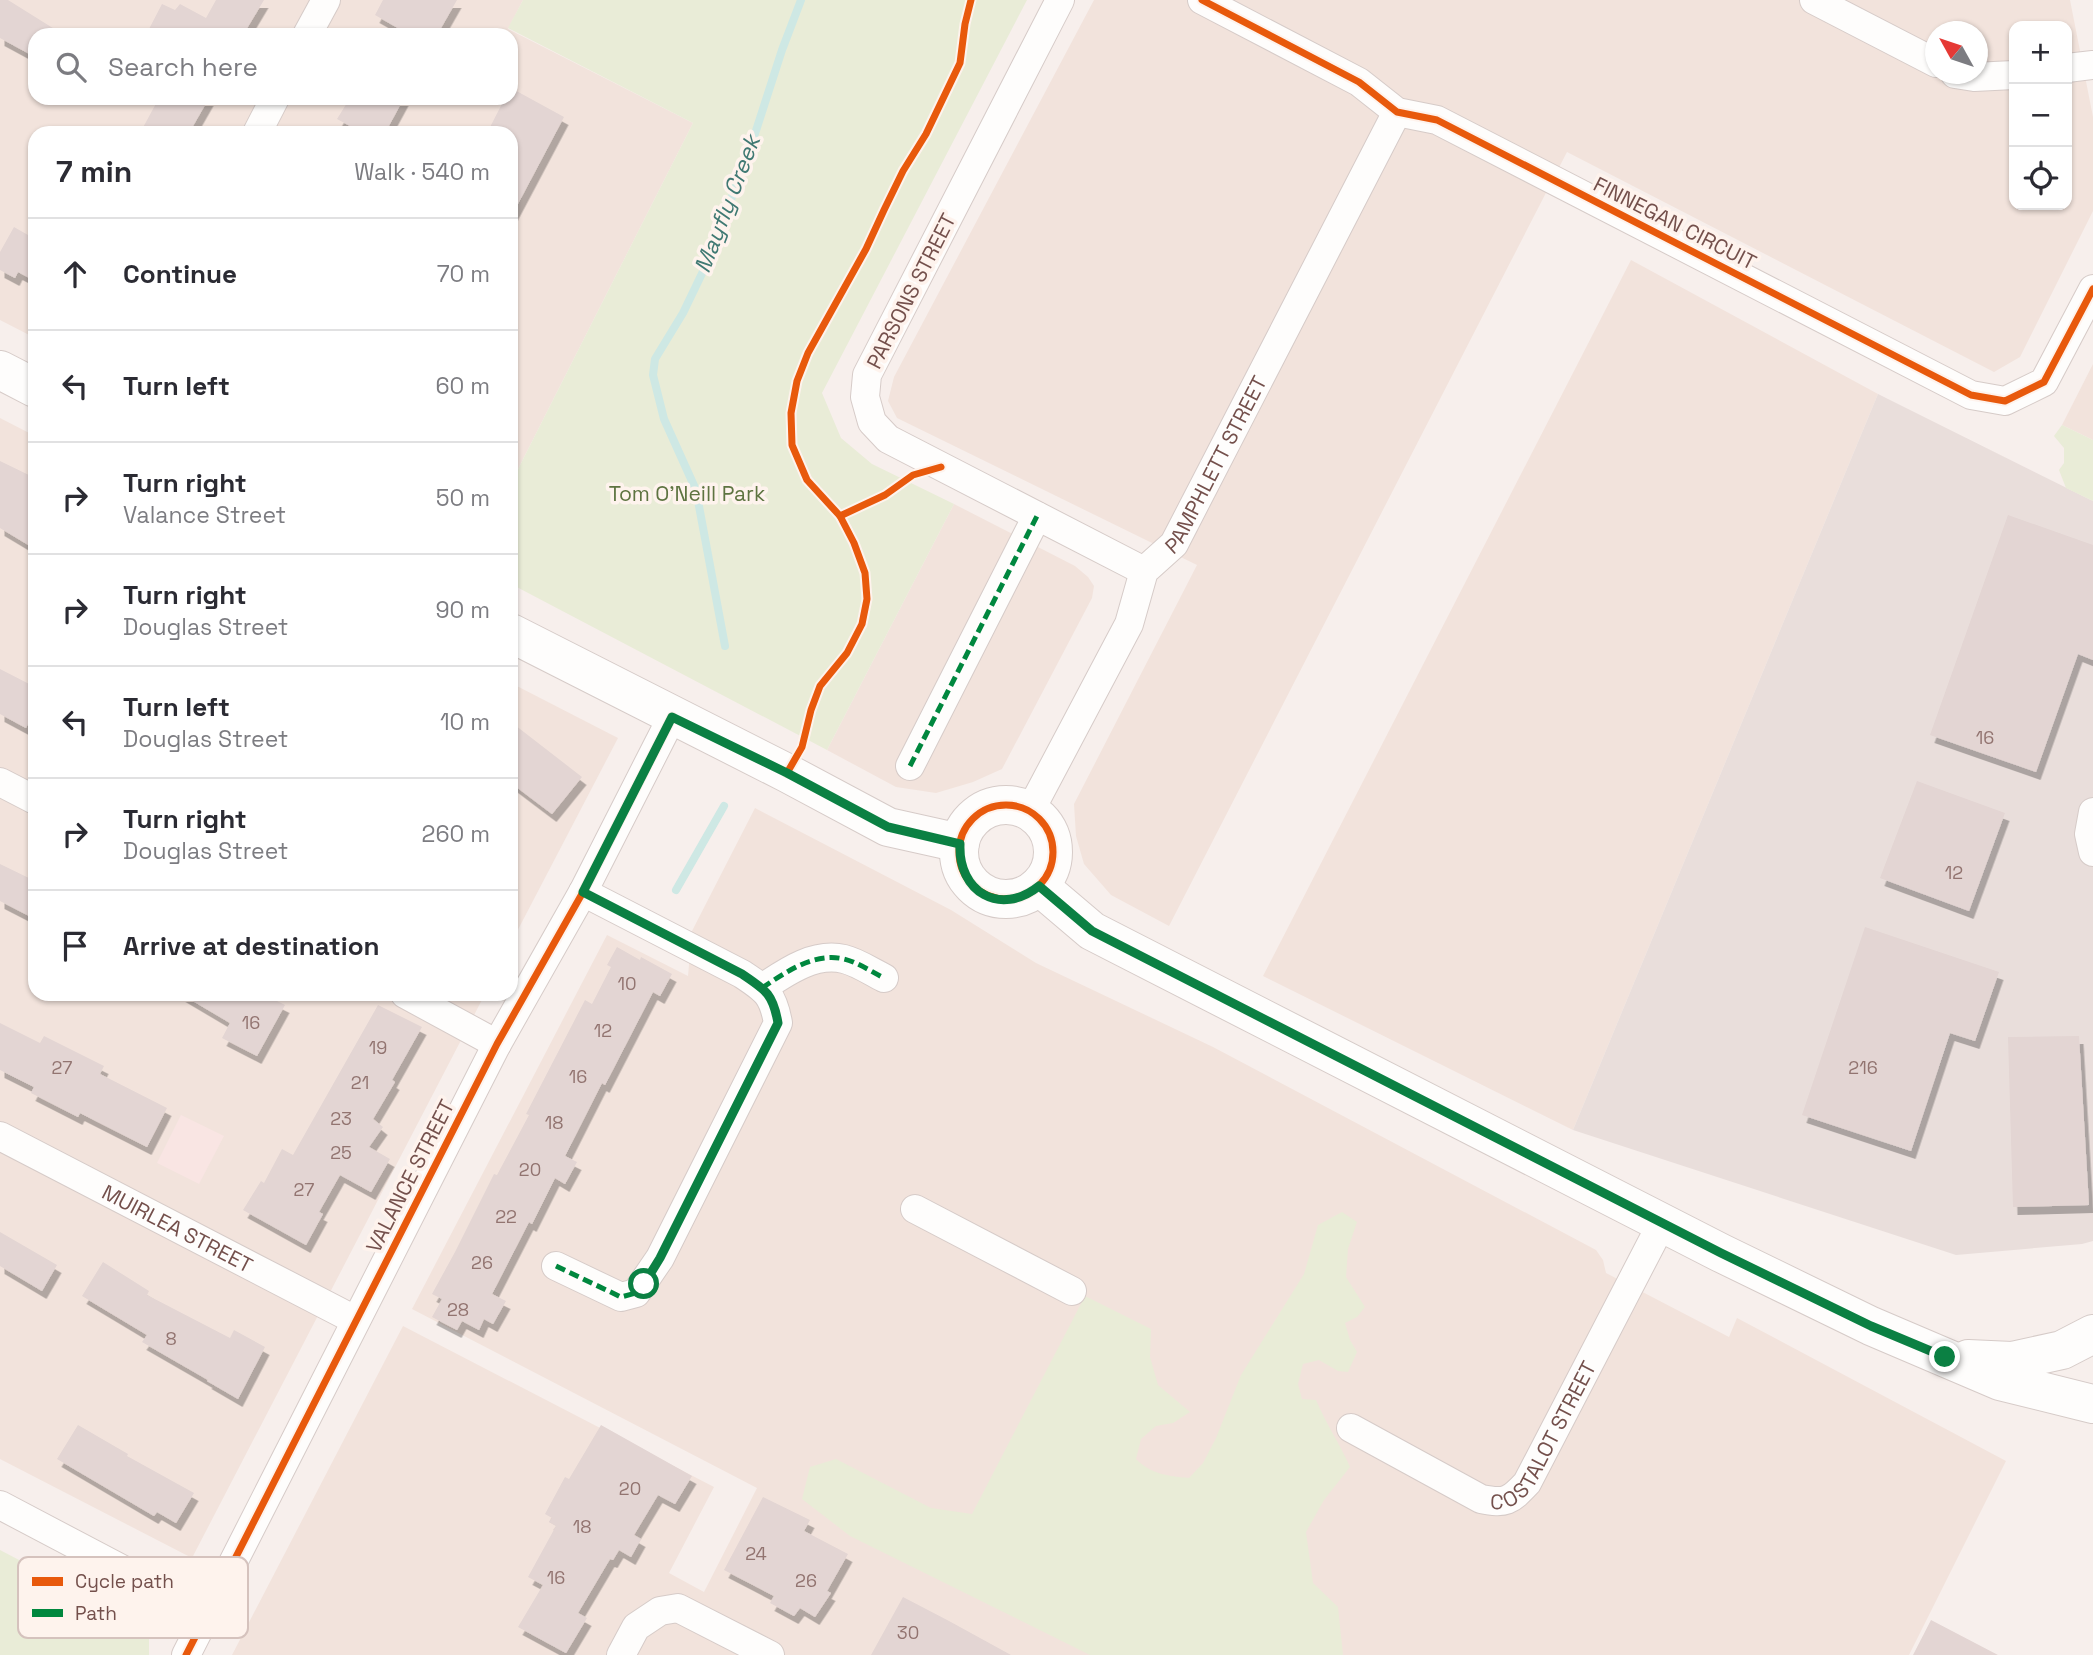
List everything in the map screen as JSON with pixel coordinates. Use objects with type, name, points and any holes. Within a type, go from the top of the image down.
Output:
[{"type":"main road","points":[[0,370],[28,384]]},
{"type":"main road","points":[[518,638],[888,827],[960,844]]},
{"type":"main road","points":[[1004,805],[1013,806],[1030,811],[1046,827],[1053,847],[1051,868],[1030,894],[1007,900],[984,894],[966,878],[961,867],[960,844],[967,827],[979,814],[1004,805]]},
{"type":"main road","points":[[1039,886],[1092,931],[1662,1223],[1871,1326],[2000,1381],[2093,1404]]},
{"type":"main road","points":[[1945,1357],[2012,1361],[2062,1350],[2093,1334]]},
{"type":"street","points":[[311,28],[326,0]]},
{"type":"street","name":"PARSONS STREET","points":[[1060,0],[867,375],[865,397],[872,422],[888,439],[1144,571]]},
{"type":"street","name":"FINNEGAN CIRCUIT","points":[[1202,0],[1359,82],[1397,112],[1437,120],[1971,394],[2005,401],[2045,382],[2093,289]]},
{"type":"street","points":[[1814,0],[1925,57]]},
{"type":"street","points":[[2072,67],[2093,65]]},
{"type":"street","points":[[1988,78],[2009,76]]},
{"type":"street","points":[[261,126],[271,105]]},
{"type":"street","name":"PAMPHLETT STREET","points":[[1030,811],[1129,624],[1144,571],[1174,544],[1397,112]]},
{"type":"street","points":[[910,766],[1037,516]]},
{"type":"street","name":"VALANCE STREET","points":[[236,1557],[497,1044],[583,892],[672,717]]},
{"type":"street","points":[[0,782],[28,796]]},
{"type":"street","points":[[2093,813],[2090,834],[2093,852]]},
{"type":"street","points":[[556,1266],[621,1297],[636,1293],[660,1258],[778,1023],[774,1002],[762,988],[742,974],[583,892]]},
{"type":"street","points":[[762,988],[792,968],[827,957],[846,960],[884,978]]},
{"type":"street","points":[[418,1001],[497,1044]]},
{"type":"street","name":"MUIRLEA STREET","points":[[0,1136],[355,1320]]},
{"type":"street","points":[[915,1209],[1072,1291]]},
{"type":"street","name":"COSTALOT STREET","points":[[1351,1428],[1481,1499],[1496,1502],[1513,1498],[1527,1483],[1662,1223]]},
{"type":"street","points":[[0,1505],[99,1557]]},
{"type":"street","points":[[621,1655],[635,1627],[660,1611],[678,1608],[770,1655]]},
{"type":"street","name":"VALANCE STREET","points":[[186,1655],[195,1638]]},
{"type":"shaded area","points":[[0,0],[523,0],[509,28],[28,28],[28,105],[518,105],[518,34],[693,123],[518,469],[518,126],[28,126],[28,334],[0,320]]},
{"type":"shaded area","points":[[1094,0],[2070,0],[2093,117],[2093,211],[2020,357],[1994,372],[1567,152],[1169,926],[1111,895],[1084,864],[1076,836],[1074,804],[1197,565],[897,418],[888,401],[894,377]]},
{"type":"shaded area","points":[[1631,260],[1878,394],[1573,1130],[1263,976]]},
{"type":"shaded area","points":[[2093,364],[2093,440],[2062,425]]},
{"type":"shaded area","points":[[1878,394],[2093,501],[2093,1241],[2082,1244],[1956,1255],[1573,1130]]},
{"type":"shaded area","points":[[0,418],[28,432],[28,1001],[481,1001],[193,1557],[0,1459]]},
{"type":"shaded area","points":[[954,504],[1075,566],[1094,586],[1092,598],[1002,769],[973,782],[936,793],[896,787],[827,750]]},
{"type":"shaded area","points":[[518,687],[618,738],[518,930]]},
{"type":"shaded area","points":[[755,808],[951,910],[1036,963],[1213,1047],[1596,1250],[1603,1260],[1606,1273],[1729,1337],[1737,1318],[2006,1461],[1909,1655],[232,1655],[241,1638],[248,1638],[248,1624],[403,1326],[714,1487],[669,1573],[704,1592],[757,1488],[412,1309],[607,935],[688,976],[692,931]]},
{"type":"shaded area","points":[[181,1115],[224,1136],[199,1184],[157,1163]]},
{"type":"green space","name":"Tom O'Neill Park","points":[[523,0],[1027,0],[822,393],[841,438],[872,464],[954,504],[827,750],[518,588],[518,469],[693,123],[518,33],[518,28],[508,28]]},
{"type":"green space","points":[[2062,425],[2093,440],[2093,501],[2066,488],[2059,470],[2064,463],[2064,448],[2054,436]]},
{"type":"green space","points":[[1342,1212],[1357,1222],[1348,1249],[1346,1277],[1365,1307],[1357,1317],[1345,1323],[1357,1352],[1348,1372],[1338,1371],[1319,1360],[1303,1364],[1298,1384],[1302,1399],[1316,1400],[1350,1467],[1324,1500],[1306,1532],[1313,1583],[1338,1607],[1343,1655],[1090,1655],[850,1536],[802,1499],[810,1467],[836,1459],[931,1508],[972,1514],[1085,1296],[1151,1329],[1150,1357],[1158,1385],[1190,1412],[1173,1423],[1156,1426],[1141,1439],[1136,1459],[1160,1473],[1189,1478],[1203,1463],[1216,1438],[1241,1375],[1304,1274],[1318,1225]]},
{"type":"green space","points":[[0,1550],[18,1559],[18,1638],[149,1638],[149,1655],[0,1655]]},
{"type":"building","points":[[0,0],[8,0],[53,28],[28,28],[28,53],[0,38]]},
{"type":"building","points":[[216,0],[264,0],[247,28],[150,28],[162,4],[175,10],[180,4],[206,18]]},
{"type":"building","points":[[383,0],[457,0],[441,28],[398,28],[375,15]]},
{"type":"building","points":[[518,92],[564,117],[518,204],[518,126],[491,126],[501,105],[518,105]]},
{"type":"building","points":[[155,105],[205,105],[193,126],[144,126]]},
{"type":"building","points":[[346,105],[400,105],[389,126],[350,126],[337,119]]},
{"type":"building","points":[[14,227],[28,235],[28,277],[18,272],[15,278],[0,270],[0,252]]},
{"type":"building","points":[[0,461],[28,475],[28,545],[0,528]]},
{"type":"building","points":[[2008,515],[2093,545],[2093,660],[2078,654],[2036,772],[1930,735]]},
{"type":"building","points":[[0,669],[28,683],[28,724],[26,728],[0,714]]},
{"type":"building","points":[[518,727],[582,777],[552,814],[518,788]]},
{"type":"building","points":[[1917,781],[2005,813],[1969,911],[1880,878]]},
{"type":"building","points":[[0,864],[28,878],[28,915],[0,901]]},
{"type":"building","points":[[1865,927],[1999,972],[1975,1041],[1950,1033],[1911,1151],[1802,1115]]},
{"type":"building","points":[[617,947],[672,974],[660,996],[653,992],[605,1085],[602,1083],[565,1156],[577,1162],[565,1184],[555,1178],[492,1294],[506,1301],[493,1324],[484,1319],[479,1330],[462,1321],[457,1330],[432,1317],[442,1299],[432,1294],[494,1174],[497,1175],[529,1115],[526,1114],[585,1000],[592,1004],[611,967],[607,965]]},
{"type":"building","points":[[193,1001],[277,1001],[285,1005],[257,1056],[222,1038],[230,1023]]},
{"type":"building","points":[[378,1005],[422,1027],[373,1119],[383,1127],[369,1147],[390,1159],[371,1192],[340,1175],[319,1212],[323,1214],[306,1245],[243,1210],[261,1181],[264,1183],[282,1149],[293,1155]]},
{"type":"building","points":[[0,1023],[40,1043],[44,1036],[104,1066],[100,1074],[167,1108],[147,1147],[80,1113],[78,1117],[31,1093],[34,1087],[0,1070]]},
{"type":"building","points":[[2079,1036],[2089,1205],[2013,1207],[2008,1037]]},
{"type":"building","points":[[0,1232],[57,1265],[42,1291],[0,1266]]},
{"type":"building","points":[[103,1262],[149,1291],[147,1295],[230,1338],[234,1330],[265,1347],[238,1399],[142,1342],[147,1335],[82,1296]]},
{"type":"building","points":[[78,1425],[194,1493],[176,1523],[157,1512],[154,1516],[57,1459]]},
{"type":"building","points":[[601,1425],[692,1476],[675,1504],[658,1495],[634,1535],[641,1539],[631,1557],[619,1550],[613,1560],[610,1559],[578,1613],[587,1618],[566,1653],[518,1627],[543,1585],[528,1577],[556,1526],[549,1522],[552,1518],[545,1514],[565,1477],[569,1479]]},
{"type":"building","points":[[763,1497],[810,1520],[804,1531],[848,1554],[827,1591],[831,1593],[815,1617],[800,1608],[794,1616],[770,1603],[774,1596],[724,1570]]},
{"type":"building","points":[[903,1597],[949,1621],[1011,1655],[871,1655]]},
{"type":"building","points":[[1931,1620],[1998,1655],[1913,1655]]},
{"type":"waterway","name":"Mayfly Creek","points":[[725,646],[696,490],[664,419],[653,375],[655,359],[683,313],[708,261],[801,0]]},
{"type":"waterway","points":[[676,890],[724,806]]},
{"type":"marked path","points":[[910,766],[1037,516]]},
{"type":"marked path","points":[[556,1266],[621,1297],[636,1293],[660,1258],[778,1023],[771,999],[763,989],[742,974],[583,892]]},
{"type":"marked path","points":[[762,988],[801,965],[822,958],[849,960],[884,978]]},
{"type":"cycle path","points":[[787,773],[802,747],[820,686],[847,653],[862,624],[867,599],[865,573],[854,543],[840,516],[807,480],[792,445],[791,413],[797,381],[808,353],[866,249],[903,171],[926,134],[960,63],[971,0]]},
{"type":"cycle path","points":[[1202,0],[1359,82],[1397,112],[1437,120],[1971,395],[2005,401],[2044,382],[2093,289]]},
{"type":"cycle path","points":[[840,516],[885,495],[913,475],[941,467]]},
{"type":"cycle path","points":[[236,1557],[497,1044],[583,892],[672,717]]},
{"type":"cycle path","points":[[1006,805],[1024,809],[1039,819],[1049,834],[1053,852],[1049,870],[1039,885],[1024,895],[1006,899],[988,895],[973,885],[963,870],[959,852],[963,834],[973,819],[988,809],[1006,805]]},
{"type":"cycle path","points":[[186,1655],[195,1638]]},
{"type":"route","points":[[644,1284],[660,1258],[778,1023],[774,1002],[762,988],[742,974],[583,892],[672,717],[787,773],[888,827],[960,844],[961,867],[966,878],[984,894],[1007,900],[1030,894],[1039,886],[1092,931],[1721,1253],[1871,1326],[1945,1357]]}]
